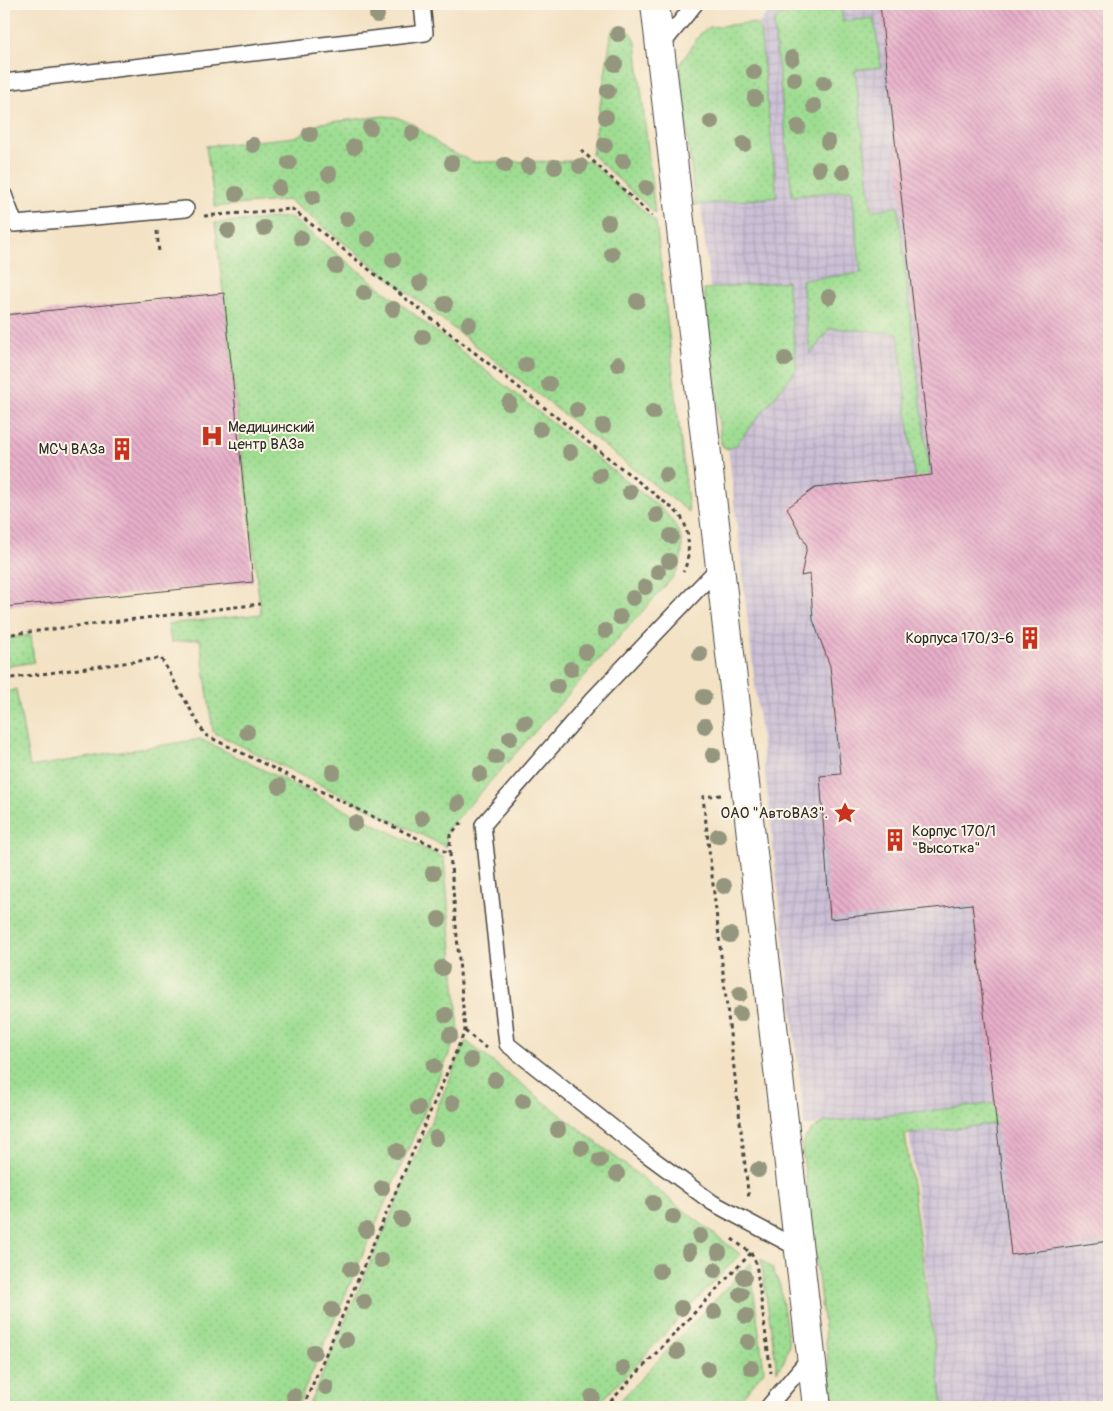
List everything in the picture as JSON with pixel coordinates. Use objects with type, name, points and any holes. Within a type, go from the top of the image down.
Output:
[{"type":"street","points":[[655,4],[817,1407]]},
{"type":"lane","points":[[4,82],[425,33],[422,4]]},
{"type":"lane","points":[[660,47],[695,4]]},
{"type":"lane","points":[[4,195],[15,224],[186,210]]},
{"type":"lane","points":[[720,566],[592,700],[483,825],[507,1044],[712,1204],[799,1249]]},
{"type":"lane","points":[[768,1407],[811,1356]]},
{"type":"path","points":[[580,150],[656,220]]},
{"type":"path","points":[[186,210],[202,216],[292,209],[672,508],[681,517],[686,528],[689,557],[685,570],[678,577]]},
{"type":"path","points":[[4,635],[260,604]]},
{"type":"path","points":[[4,681],[11,678],[161,658],[205,735],[450,854]]},
{"type":"path","points":[[722,795],[703,797],[749,1203]]},
{"type":"path","points":[[304,1407],[465,1031],[450,854],[450,835],[463,820]]},
{"type":"path","points":[[465,1031],[488,1049]]},
{"type":"path","points":[[728,1235],[751,1253],[756,1263],[771,1373],[765,1380]]},
{"type":"path","points":[[605,1407],[751,1253]]},
{"type":"path","points":[[742,1407],[748,1400]]},
{"type":"shaded area","points":[[776,4],[1109,4],[1109,1407],[942,1407],[907,1113],[805,1126],[689,102]]},
{"type":"green space","points":[[841,9],[843,21],[874,18],[881,67],[855,70],[872,210],[898,207],[933,506],[918,508],[898,333],[830,328],[810,354],[802,280],[861,273],[852,190],[792,196],[774,27],[777,19],[784,14]]},
{"type":"green space","points":[[755,24],[760,29],[777,197],[695,205],[680,64],[701,33],[710,27]]},
{"type":"green space","points":[[616,27],[629,31],[636,43],[655,213],[592,155],[612,30]]},
{"type":"green space","points":[[384,116],[396,117],[413,124],[446,150],[474,162],[589,161],[656,222],[689,512],[289,200],[215,207],[206,146],[295,137],[321,123]]},
{"type":"green space","points":[[290,217],[662,509],[679,532],[681,540],[681,557],[674,576],[447,830],[446,847],[213,732],[200,639],[171,642],[168,624],[261,614],[215,223]]},
{"type":"green space","points":[[787,281],[797,369],[735,446],[727,449],[721,443],[704,289]]},
{"type":"green space","points":[[31,635],[34,662],[4,667],[4,639]]},
{"type":"green space","points":[[16,689],[30,767],[200,739],[444,858],[459,1031],[297,1407],[4,1407],[4,693]]},
{"type":"green space","points":[[466,1041],[740,1254],[596,1407],[308,1407]]},
{"type":"green space","points":[[1008,1102],[1002,1123],[905,1134],[943,1407],[834,1407],[802,1148],[805,1138],[813,1129],[826,1122]]},
{"type":"green space","points":[[761,1259],[772,1268],[780,1286],[789,1345],[784,1361],[777,1371]]},
{"type":"green space","points":[[750,1263],[764,1371],[734,1407],[614,1407]]},
{"type":"building","name":"Корпуса 170/3-6","points":[[880,4],[1109,4],[1109,1241],[1011,1255],[972,904],[830,919],[820,776],[841,774],[830,666],[813,620],[810,574],[801,576],[807,546],[787,508],[815,488],[932,475]]},
{"type":"building","name":"МСЧ ВАЗа","points":[[224,293],[253,582],[4,607],[4,315]]},
{"type":"place","name":"Медицинский центр ВАЗа","points":[[212,436]]},
{"type":"place","name":"МСЧ ВАЗа","points":[[122,449]]},
{"type":"place","name":"Корпуса 170/3-6","points":[[1030,638]]},
{"type":"place","name":"ОАО \"АвтоВАЗ\".","points":[[845,813]]},
{"type":"place","name":"Корпус 170/1 \"Высотка\"","points":[[895,840]]}]
